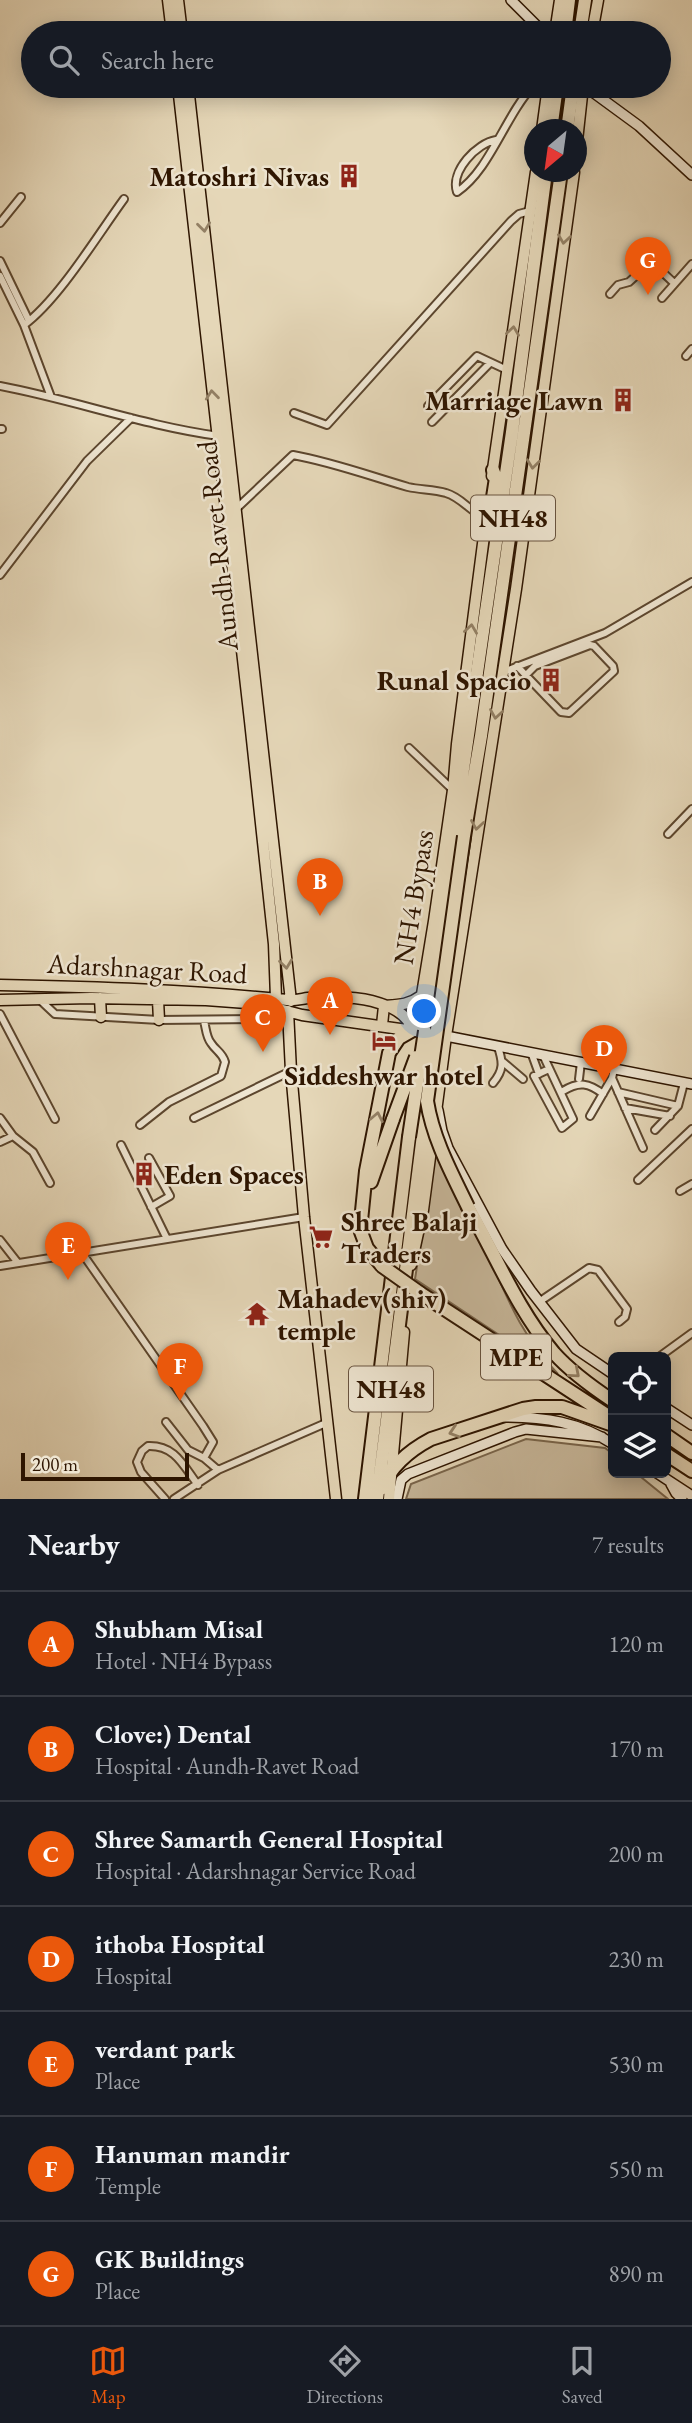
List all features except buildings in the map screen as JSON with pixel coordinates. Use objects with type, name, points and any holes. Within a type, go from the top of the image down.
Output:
[{"type":"highway","points":[[566,21],[569,0]]},
{"type":"highway","points":[[582,21],[585,0]]},
{"type":"highway","points":[[552,119],[555,98]]},
{"type":"highway","points":[[568,119],[571,98]]},
{"type":"highway","name":"NH48","points":[[365,1499],[387,1320],[416,1138],[432,1103],[460,836],[458,767],[465,748],[498,529],[544,182]]},
{"type":"highway","name":"NH48","points":[[377,1499],[407,1279],[416,1138],[418,1031],[481,736],[560,182]]},
{"type":"highway","points":[[544,295],[554,313]]},
{"type":"highway","points":[[493,470],[496,478],[491,510],[498,529]]},
{"type":"highway","points":[[481,736],[488,757]]},
{"type":"highway","points":[[362,1209],[366,1171],[386,1062],[399,1038],[418,1031]]},
{"type":"highway","name":"MPE","points":[[418,1031],[393,1119],[362,1209],[363,1238],[382,1266],[608,1416]]},
{"type":"highway","name":"MPE","points":[[432,1103],[433,1129],[441,1151],[524,1311],[555,1353],[583,1380],[608,1398]]},
{"type":"highway","points":[[502,1249],[506,1279]]},
{"type":"highway","points":[[377,1499],[393,1468],[408,1453],[431,1439],[497,1417],[523,1409],[550,1406],[575,1411],[608,1423]]},
{"type":"highway","points":[[671,1438],[692,1453]]},
{"type":"highway","points":[[671,1457],[692,1471]]},
{"type":"main road","points":[[168,0],[171,21]]},
{"type":"main road","points":[[178,0],[181,21]]},
{"type":"main road","points":[[557,21],[560,0]]},
{"type":"main road","points":[[594,21],[598,0]]},
{"type":"main road","name":"Aundh-Ravet Road","points":[[179,98],[274,944],[276,999]]},
{"type":"main road","name":"Aundh-Ravet Road","points":[[189,98],[289,1006],[290,1071],[336,1499]]},
{"type":"main road","points":[[544,119],[546,98]]},
{"type":"main road","points":[[581,119],[584,98]]},
{"type":"main road","name":"NH4 Bypass","points":[[418,1031],[421,996],[458,767],[486,518],[534,182]]},
{"type":"main road","points":[[389,1499],[407,1279],[423,1210],[432,1103],[446,1036],[503,672],[573,182]]},
{"type":"main road","name":"Adarshnagar Road","points":[[0,985],[161,989],[276,999],[289,1006]]},
{"type":"main road","points":[[382,1025],[384,1006],[403,1005],[421,996]]},
{"type":"main road","name":"NH4 Bypass","points":[[289,1006],[310,998],[358,999],[403,1013],[418,1031]]},
{"type":"main road","name":"Adarshnagar Road","points":[[0,1002],[39,999],[206,1000],[289,1006]]},
{"type":"main road","points":[[100,999],[101,1017]]},
{"type":"main road","points":[[158,1000],[159,1020]]},
{"type":"main road","points":[[289,1006],[342,1022],[382,1025],[446,1036]]},
{"type":"street","points":[[511,0],[532,21]]},
{"type":"street","points":[[496,140],[484,143],[460,169],[456,178],[457,192],[477,174],[525,98]]},
{"type":"street","points":[[601,98],[651,136],[692,175]]},
{"type":"street","points":[[0,223],[21,197]]},
{"type":"street","points":[[27,323],[61,286],[124,199]]},
{"type":"street","points":[[293,413],[327,425],[511,221],[519,214],[530,211]]},
{"type":"street","points":[[0,261],[27,323],[51,397]]},
{"type":"street","points":[[610,294],[618,285],[629,282],[650,263],[674,283]]},
{"type":"street","points":[[662,298],[692,264]]},
{"type":"street","points":[[0,276],[27,323]]},
{"type":"street","points":[[686,356],[692,349]]},
{"type":"street","points":[[428,405],[477,356],[507,370]]},
{"type":"street","points":[[432,422],[490,363]]},
{"type":"street","points":[[0,387],[131,418],[228,437]]},
{"type":"street","points":[[0,575],[87,461],[131,418]]},
{"type":"street","points":[[236,509],[293,455],[342,466],[425,491],[442,491],[460,499],[474,514],[486,518]]},
{"type":"street","points":[[503,672],[604,633],[692,582]]},
{"type":"street","points":[[517,666],[526,675],[565,713],[569,713],[614,671],[613,666],[590,645],[535,666],[526,675]]},
{"type":"street","points":[[409,748],[453,790]]},
{"type":"street","points":[[668,834],[691,812]]},
{"type":"street","points":[[39,999],[55,1014],[159,1020],[268,1018],[289,1006]]},
{"type":"street","points":[[0,1014],[55,1119]]},
{"type":"street","points":[[140,1125],[169,1102],[221,1076],[225,1062],[220,1051],[211,1045],[204,1020]]},
{"type":"street","points":[[446,1036],[581,1062],[613,1074],[688,1084],[678,1106],[655,1130]]},
{"type":"street","points":[[493,1083],[502,1071],[503,1062],[498,1047]]},
{"type":"street","points":[[531,1052],[539,1074]]},
{"type":"street","points":[[543,1055],[573,1119],[562,1128],[534,1076],[548,1069]]},
{"type":"street","points":[[503,1062],[523,1079]]},
{"type":"street","points":[[579,1079],[581,1062]]},
{"type":"street","points":[[194,1118],[290,1071]]},
{"type":"street","points":[[613,1074],[618,1092],[643,1148]]},
{"type":"street","points":[[590,1116],[613,1074]]},
{"type":"street","points":[[563,1091],[583,1084],[603,1094]]},
{"type":"street","points":[[618,1092],[678,1106]]},
{"type":"street","points":[[432,1103],[448,1148],[502,1249],[576,1349],[608,1371]]},
{"type":"street","points":[[625,1108],[670,1116]]},
{"type":"street","points":[[0,1118],[13,1136],[33,1152],[50,1182]]},
{"type":"street","points":[[638,1180],[692,1129]]},
{"type":"street","points":[[0,1142],[13,1136]]},
{"type":"street","points":[[121,1145],[167,1239]]},
{"type":"street","points":[[149,1158],[170,1196],[152,1207]]},
{"type":"street","points":[[680,1191],[692,1184]]},
{"type":"street","points":[[0,1265],[304,1217]]},
{"type":"street","points":[[0,1240],[18,1263]]},
{"type":"street","points":[[82,1254],[213,1442],[204,1458]]},
{"type":"street","points":[[539,1302],[593,1267],[626,1309],[625,1317],[619,1322]]},
{"type":"street","points":[[666,1352],[692,1333]]},
{"type":"street","points":[[671,1411],[692,1425]]},
{"type":"street","points":[[497,1417],[555,1420],[577,1425],[608,1440]]},
{"type":"street","points":[[166,1422],[188,1450],[204,1458],[218,1470]]},
{"type":"street","points":[[174,1499],[218,1470],[326,1423]]},
{"type":"street","points":[[397,1499],[401,1480],[408,1474],[515,1432],[526,1429],[603,1437]]},
{"type":"street","points":[[165,1499],[141,1472],[136,1462],[148,1446],[161,1446],[174,1452],[198,1485]]},
{"type":"street","points":[[665,1478],[692,1496]]},
{"type":"street","points":[[670,1481],[682,1499]]},
{"type":"shaded area","points":[[435,1152],[524,1329],[558,1374],[415,1279]]},
{"type":"shaded area","points":[[526,1439],[605,1448],[608,1450],[608,1478],[642,1478],[668,1499],[406,1499],[411,1484]]},
{"type":"place","name":"Matoshri Nivas","points":[[349,176]]},
{"type":"place","name":"GK Buildings","points":[[648,295]]},
{"type":"place","name":"Marriage Lawn","points":[[623,400]]},
{"type":"place","name":"Runal Spacio","points":[[551,680]]},
{"type":"place","name":"Clove:) Dental","points":[[320,916]]},
{"type":"place","name":"Shubham Misal","points":[[330,1035]]},
{"type":"place","name":"Siddeshwar hotel","points":[[384,1041]]},
{"type":"place","name":"Shree Samarth General Hospital","points":[[263,1052]]},
{"type":"place","name":"ithoba Hospital","points":[[604,1083]]},
{"type":"place","name":"Eden Spaces","points":[[144,1174]]},
{"type":"place","name":"Shree Balaji Traders","points":[[321,1237]]},
{"type":"place","name":"verdant park","points":[[68,1280]]},
{"type":"place","name":"Mahadev(shiv) temple","points":[[257,1314]]},
{"type":"place","name":"Hanuman mandir","points":[[180,1401]]}]
